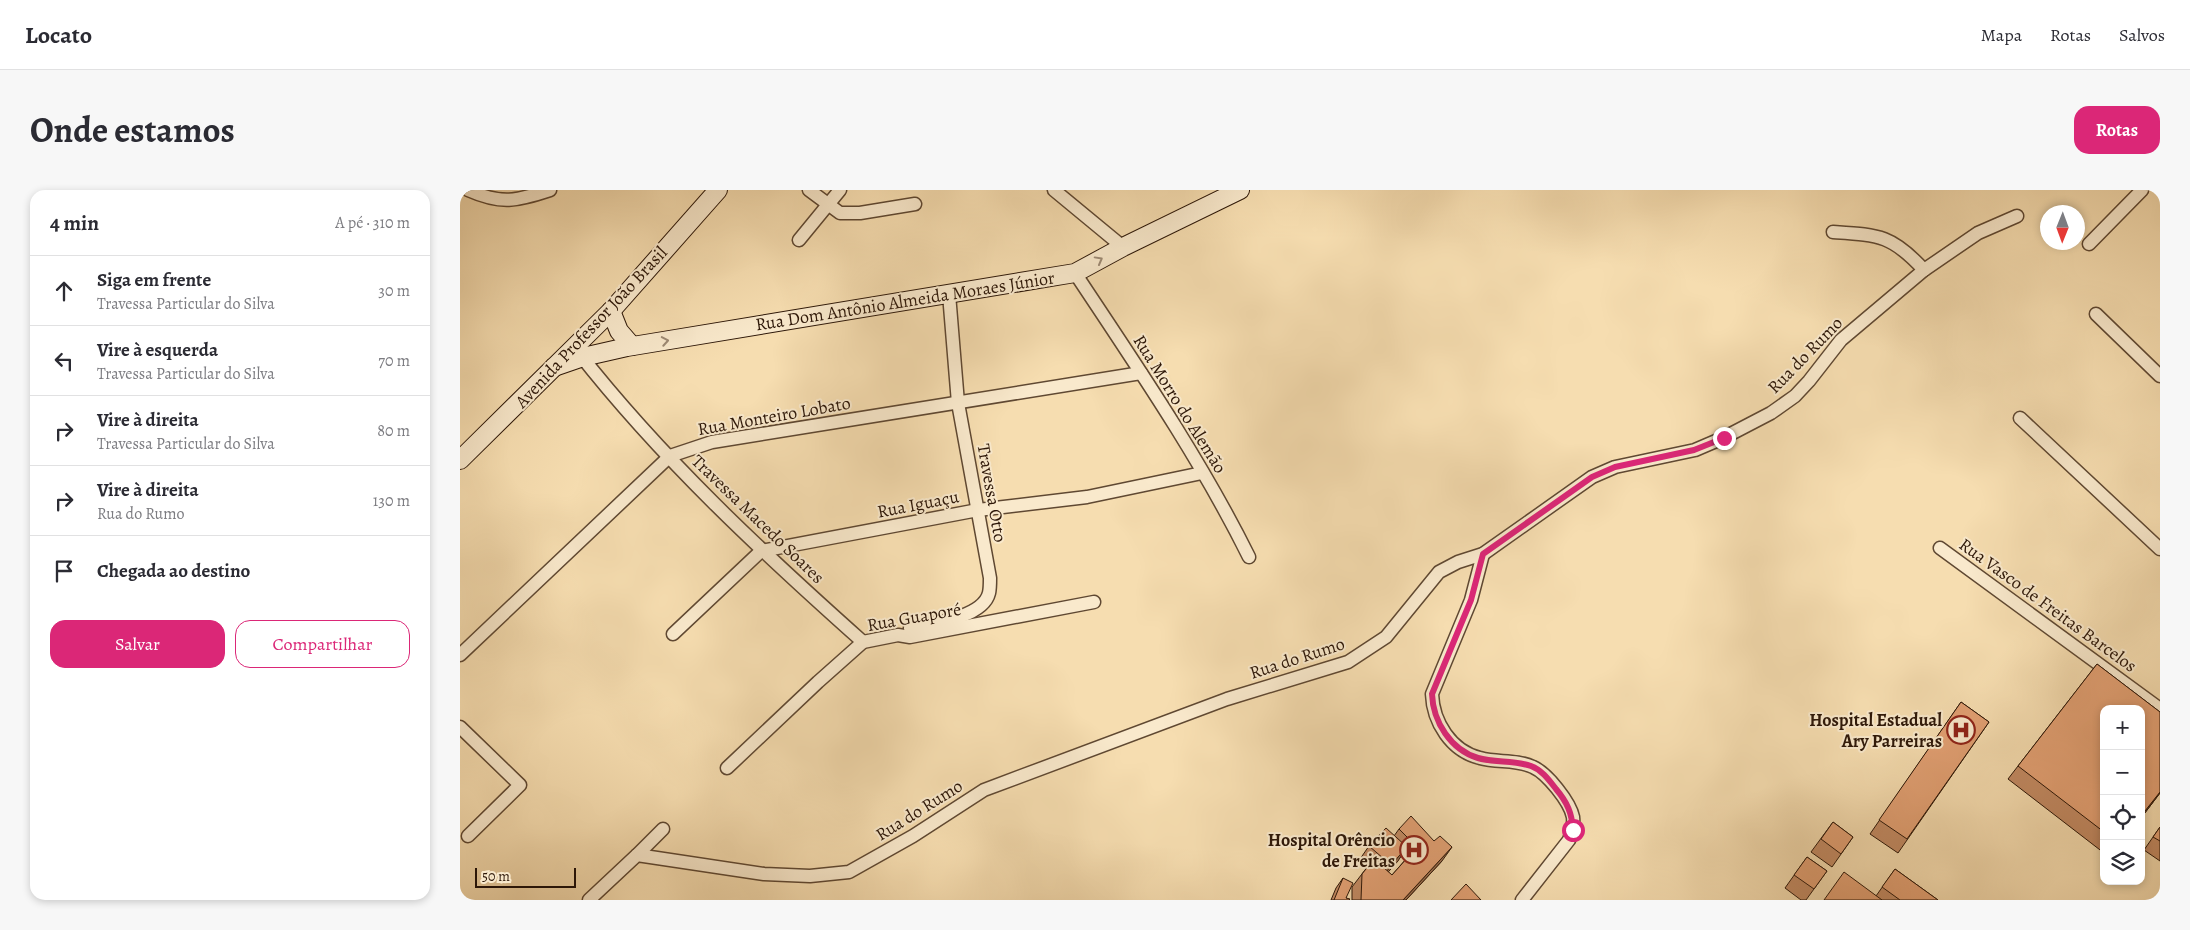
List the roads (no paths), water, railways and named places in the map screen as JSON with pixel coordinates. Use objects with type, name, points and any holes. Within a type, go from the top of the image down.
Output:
[{"type":"main road","name":"Avenida Professor João Brasil","points":[[579,352],[611,311],[718,190]]},
{"type":"main road","name":"Rua Dom Antônio Almeida Moraes Júnior","points":[[554,368],[579,352],[632,346],[1075,273],[1123,247],[1240,190]]},
{"type":"main road","points":[[611,311],[619,331],[632,346]]},
{"type":"main road","name":"Avenida Professor João Brasil","points":[[460,460],[554,368]]},
{"type":"street","points":[[468,190],[499,200],[518,200],[550,190]]},
{"type":"street","points":[[809,190],[840,213],[848,214],[915,204]]},
{"type":"street","points":[[799,240],[840,190]]},
{"type":"street","points":[[1054,190],[1123,247]]},
{"type":"street","points":[[2089,244],[2142,190]]},
{"type":"street","name":"Rua do Rumo","points":[[637,855],[764,874],[810,876],[849,872],[913,836],[984,790],[1227,699],[1348,662],[1386,636],[1440,572],[1458,562],[1483,554],[1592,477],[1615,467],[1694,450],[1724,438],[1771,413],[1795,396],[1841,340],[1924,270],[1978,232],[2017,216]]},
{"type":"street","points":[[1833,232],[1875,235],[1892,242],[1908,252],[1924,270]]},
{"type":"street","name":"Rua Morro do Alemão","points":[[1075,273],[1141,373],[1222,504],[1249,557]]},
{"type":"street","name":"Travessa Otto","points":[[898,635],[908,629],[960,617],[982,604],[989,594],[990,578],[958,404],[949,294]]},
{"type":"street","points":[[2096,314],[2160,376]]},
{"type":"street","name":"Travessa Macedo Soares","points":[[579,352],[603,384],[761,551],[863,642]]},
{"type":"street","name":"Rua Monteiro Lobato","points":[[460,656],[670,456],[712,442],[958,404],[1141,373]]},
{"type":"street","points":[[2020,418],[2160,548]]},
{"type":"street","name":"Rua Iguaçu","points":[[761,551],[978,510],[1087,497],[1202,473]]},
{"type":"street","name":"Rua Vasco de Freitas Barcelos","points":[[1940,548],[2160,709]]},
{"type":"street","points":[[673,634],[761,551]]},
{"type":"street","points":[[1483,554],[1471,600],[1432,694],[1433,707],[1444,733],[1456,745],[1479,758],[1532,766],[1546,776],[1564,798],[1572,816],[1573,830],[1568,840],[1522,900]]},
{"type":"street","name":"Rua Guaporé","points":[[727,768],[863,642],[898,635],[910,637],[1094,602]]},
{"type":"street","points":[[460,727],[520,785],[468,836]]},
{"type":"street","points":[[589,900],[663,829]]},
{"type":"place","name":"Hospital Estadual Ary Parreiras","points":[[1961,730]]},
{"type":"place","name":"Hospital Orêncio de Freitas","points":[[1414,850]]}]
